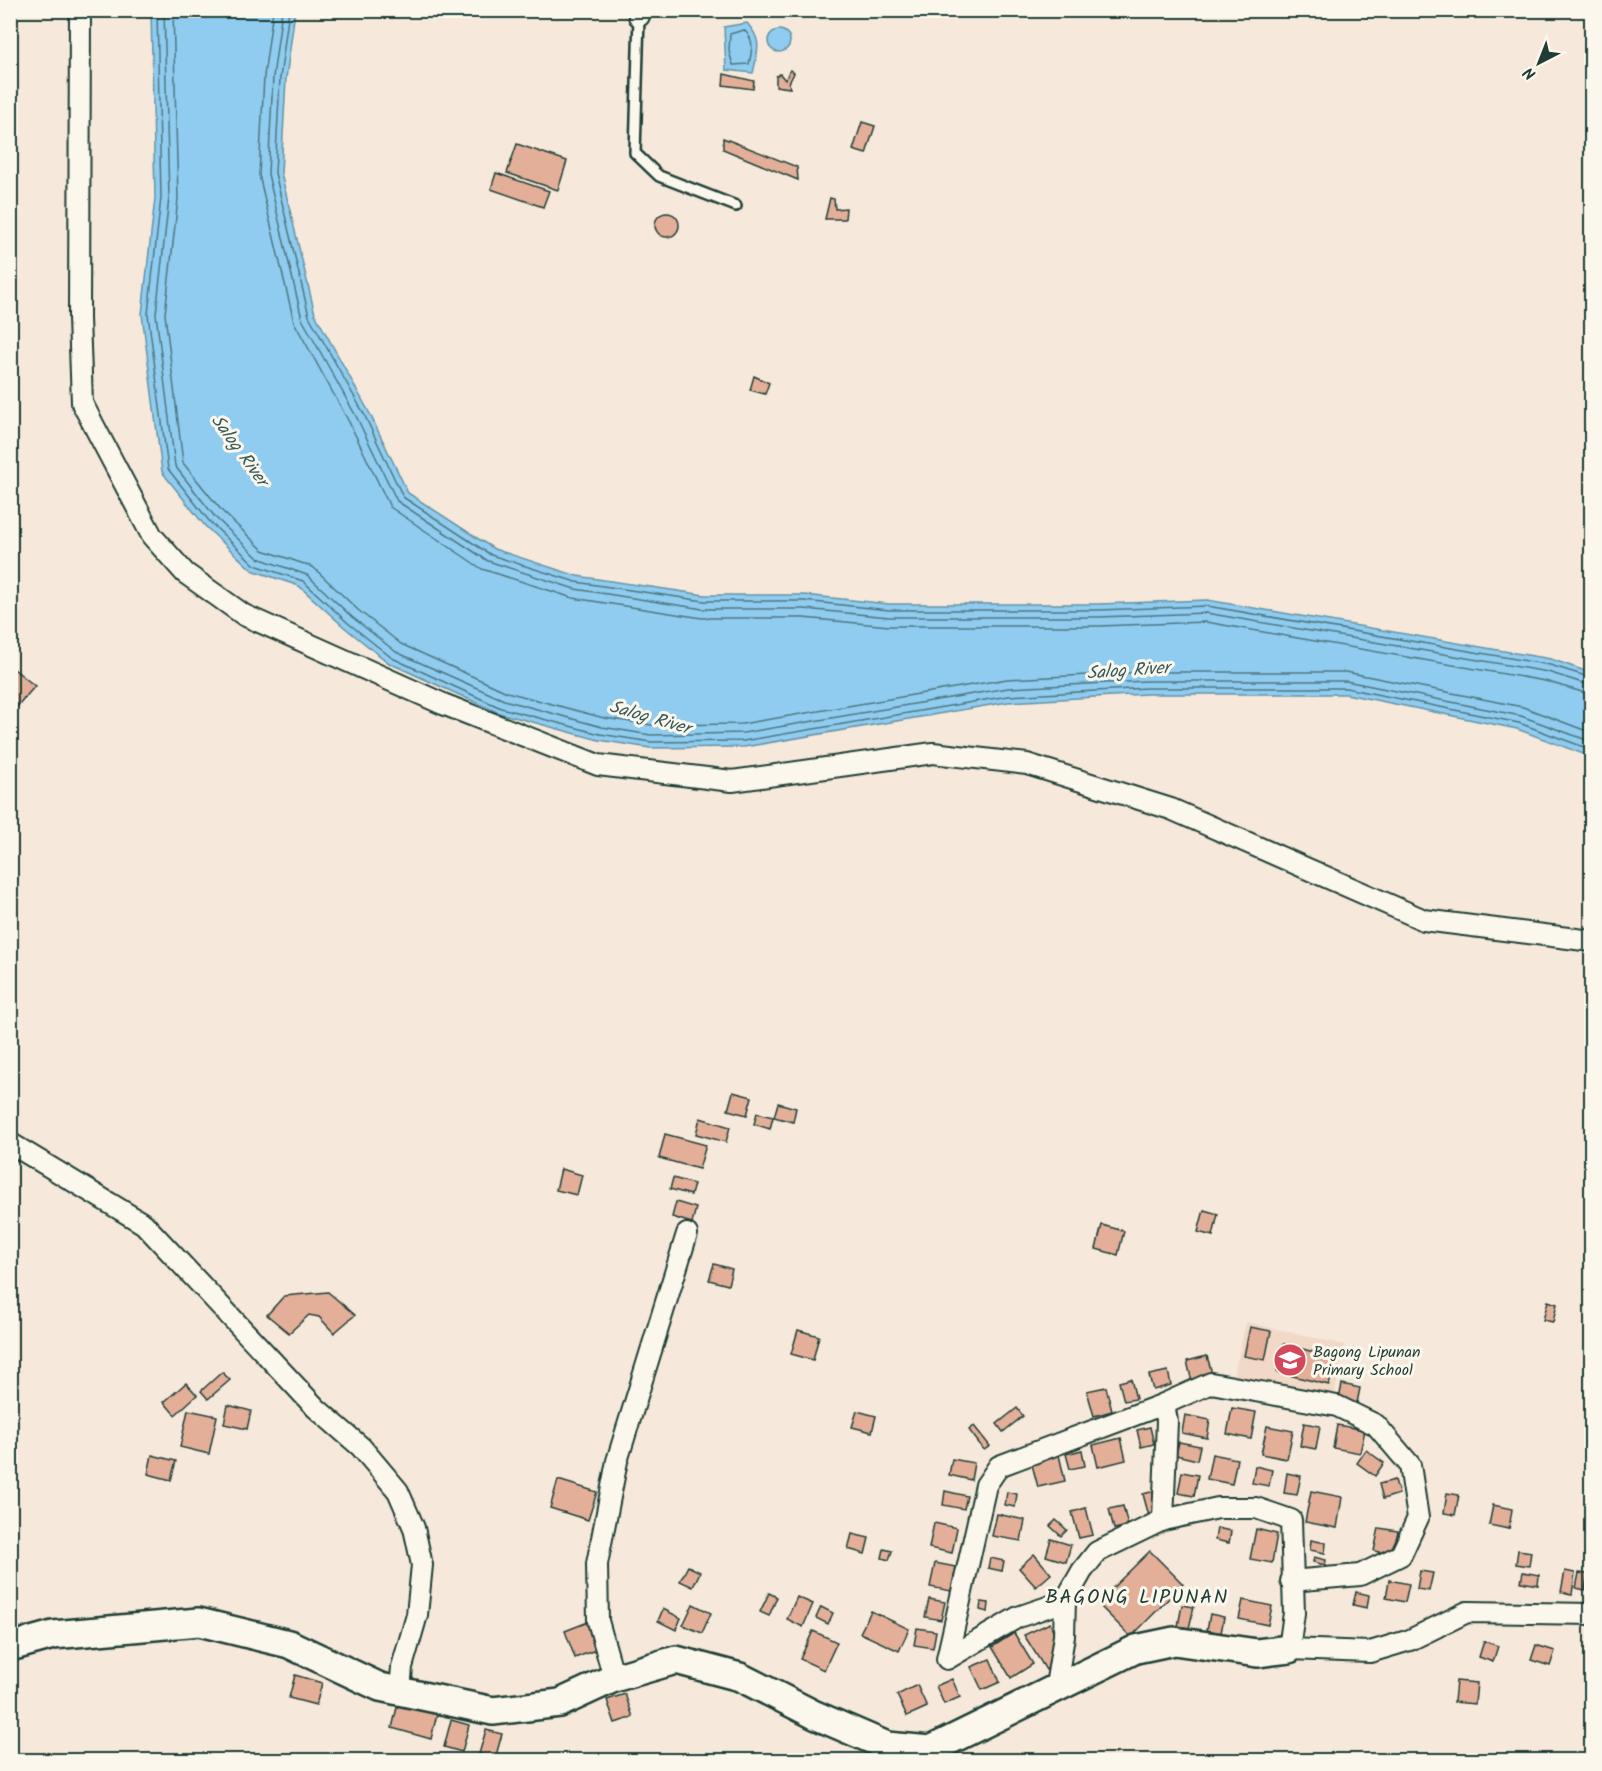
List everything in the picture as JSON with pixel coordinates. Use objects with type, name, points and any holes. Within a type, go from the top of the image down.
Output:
[{"type":"street","points":[[80,10],[79,318],[82,404],[152,536],[185,573],[244,615],[443,704],[598,765],[732,781],[933,753],[1027,764],[1171,810],[1425,920],[1592,941]]},
{"type":"street","points":[[10,1143],[144,1224],[316,1408],[361,1447],[398,1491],[414,1528],[422,1565],[417,1615],[402,1667],[400,1691]]},
{"type":"street","points":[[614,1678],[598,1621],[597,1564],[617,1461],[687,1234]]},
{"type":"street","points":[[1065,1601],[1018,1617],[947,1659],[986,1485],[999,1466],[1164,1404],[1211,1383],[1337,1406],[1376,1425],[1410,1465],[1418,1518],[1401,1555],[1360,1575],[1291,1581]]},
{"type":"street","points":[[1163,1520],[1167,1421],[1164,1404]]},
{"type":"street","points":[[1056,1686],[1064,1636],[1065,1601],[1082,1571],[1097,1552],[1163,1520],[1218,1508],[1256,1508],[1291,1520],[1291,1581],[1294,1613],[1289,1649]]},
{"type":"street","points":[[10,1647],[53,1635],[199,1622],[289,1644],[365,1681],[493,1711],[560,1703],[614,1678],[676,1660],[740,1677],[815,1715],[887,1746],[930,1750],[1056,1686],[1136,1649],[1174,1641],[1257,1653],[1289,1649],[1370,1652],[1410,1640],[1467,1612],[1592,1614]]},
{"type":"lane","points":[[639,13],[635,153],[659,176],[736,206]]},
{"type":"shaded area","name":"Bagong Lipunan Primary School","points":[[1246,1322],[1345,1345],[1334,1398],[1234,1375]]},
{"type":"water","name":"Salog River","points":[[151,11],[295,11],[286,79],[281,173],[315,314],[369,412],[408,493],[494,549],[577,576],[705,595],[804,595],[889,604],[1099,604],[1207,600],[1551,659],[1591,673],[1591,757],[1517,729],[1346,694],[1147,694],[1008,702],[744,747],[650,748],[599,740],[499,713],[389,663],[344,627],[299,586],[252,570],[205,526],[162,472],[142,314],[155,198]]},
{"type":"water","points":[[747,23],[755,35],[758,46],[753,73],[726,70],[724,27]]},
{"type":"water","points":[[779,30],[787,33],[790,41],[787,49],[779,52],[771,49],[768,41],[771,33]]},
{"type":"building","points":[[790,70],[794,73],[789,83],[790,88],[776,86],[776,76],[780,74],[785,80]]},
{"type":"building","points":[[724,74],[754,81],[753,89],[723,85]]},
{"type":"building","points":[[862,122],[875,126],[866,154],[853,150]]},
{"type":"building","points":[[723,138],[797,167],[798,180],[723,149]]},
{"type":"building","points":[[517,144],[567,161],[558,190],[507,173]]},
{"type":"building","points":[[496,173],[549,191],[543,207],[491,189]]},
{"type":"building","points":[[830,198],[834,199],[835,209],[846,208],[845,219],[825,219]]},
{"type":"building","points":[[667,213],[672,214],[678,220],[678,230],[672,236],[667,237],[662,236],[656,230],[655,225],[656,220],[662,214]]},
{"type":"building","points":[[754,376],[769,383],[765,394],[750,390]]},
{"type":"building","points":[[14,669],[35,686],[16,708],[10,703],[10,673]]},
{"type":"building","points":[[733,1092],[752,1097],[747,1115],[728,1110]]},
{"type":"building","points":[[778,1103],[796,1108],[793,1122],[774,1117]]},
{"type":"building","points":[[757,1113],[773,1117],[770,1129],[754,1124]]},
{"type":"building","points":[[700,1118],[730,1127],[726,1142],[696,1134]]},
{"type":"building","points":[[665,1134],[706,1145],[699,1169],[659,1158]]},
{"type":"building","points":[[561,1169],[582,1175],[577,1195],[556,1190]]},
{"type":"building","points":[[673,1178],[694,1184],[691,1195],[670,1189]]},
{"type":"building","points":[[676,1202],[696,1208],[692,1223],[672,1217]]},
{"type":"building","points":[[1204,1210],[1218,1214],[1213,1236],[1198,1232]]},
{"type":"building","points":[[1102,1225],[1124,1231],[1118,1255],[1096,1249]]},
{"type":"building","points":[[714,1264],[732,1269],[728,1285],[709,1280]]},
{"type":"building","points":[[328,1292],[355,1315],[334,1333],[319,1317],[309,1315],[289,1333],[267,1315],[284,1296]]},
{"type":"building","points":[[1548,1301],[1557,1304],[1553,1322],[1543,1320]]},
{"type":"building","points":[[1250,1327],[1271,1331],[1265,1360],[1244,1356]]},
{"type":"building","points":[[798,1330],[819,1336],[813,1360],[791,1354]]},
{"type":"building","points":[[1284,1344],[1336,1358],[1329,1385],[1277,1372]]},
{"type":"building","points":[[1207,1356],[1213,1377],[1192,1382],[1187,1361]]},
{"type":"building","points":[[1168,1371],[1171,1385],[1153,1390],[1149,1375]]},
{"type":"building","points":[[222,1372],[230,1380],[208,1399],[201,1391]]},
{"type":"building","points":[[1131,1379],[1136,1399],[1124,1401],[1119,1382]]},
{"type":"building","points":[[186,1383],[197,1395],[175,1415],[164,1402]]},
{"type":"building","points":[[1342,1384],[1360,1388],[1357,1403],[1339,1399]]},
{"type":"building","points":[[1106,1387],[1112,1411],[1094,1416],[1087,1391]]},
{"type":"building","points":[[228,1405],[251,1411],[247,1429],[224,1424]]},
{"type":"building","points":[[1017,1408],[1023,1416],[1003,1432],[997,1424]]},
{"type":"building","points":[[1232,1408],[1256,1412],[1251,1439],[1227,1434]]},
{"type":"building","points":[[188,1410],[217,1416],[209,1454],[180,1447]]},
{"type":"building","points":[[857,1411],[876,1416],[872,1432],[852,1427]]},
{"type":"building","points":[[1185,1415],[1210,1420],[1207,1438],[1182,1433]]},
{"type":"building","points":[[1304,1423],[1320,1426],[1316,1449],[1300,1446]]},
{"type":"building","points":[[1337,1425],[1365,1430],[1360,1453],[1333,1448]]},
{"type":"building","points":[[974,1426],[990,1446],[984,1450],[969,1430]]},
{"type":"building","points":[[1267,1426],[1293,1431],[1287,1459],[1261,1454]]},
{"type":"building","points":[[1150,1427],[1154,1444],[1141,1447],[1137,1430]]},
{"type":"building","points":[[1121,1438],[1126,1460],[1098,1467],[1093,1445]]},
{"type":"building","points":[[1179,1442],[1200,1446],[1197,1460],[1176,1455]]},
{"type":"building","points":[[1082,1450],[1085,1466],[1070,1469],[1066,1454]]},
{"type":"building","points":[[1366,1450],[1384,1463],[1375,1476],[1357,1463]]},
{"type":"building","points":[[1212,1454],[1237,1459],[1232,1484],[1207,1479]]},
{"type":"building","points":[[152,1455],[176,1461],[171,1480],[148,1474]]},
{"type":"building","points":[[1059,1455],[1065,1481],[1038,1487],[1031,1461]]},
{"type":"building","points":[[952,1459],[974,1463],[971,1480],[949,1475]]},
{"type":"building","points":[[1255,1466],[1272,1470],[1269,1486],[1252,1483]]},
{"type":"building","points":[[1182,1472],[1198,1475],[1194,1496],[1178,1493]]},
{"type":"building","points":[[1287,1473],[1301,1476],[1297,1495],[1284,1493]]},
{"type":"building","points":[[558,1480],[597,1492],[588,1520],[550,1508]]},
{"type":"building","points":[[1395,1480],[1399,1494],[1383,1499],[1379,1484]]},
{"type":"building","points":[[945,1491],[967,1496],[964,1509],[943,1505]]},
{"type":"building","points":[[1155,1491],[1161,1517],[1150,1520],[1143,1494]]},
{"type":"building","points":[[1311,1491],[1342,1497],[1337,1528],[1305,1522]]},
{"type":"building","points":[[1007,1492],[1017,1494],[1015,1507],[1005,1505]]},
{"type":"building","points":[[1447,1493],[1459,1495],[1455,1515],[1444,1513]]},
{"type":"building","points":[[1493,1505],[1512,1509],[1509,1529],[1489,1525]]},
{"type":"building","points":[[1123,1506],[1128,1526],[1114,1529],[1109,1509]]},
{"type":"building","points":[[1086,1508],[1093,1535],[1079,1538],[1072,1512]]},
{"type":"building","points":[[997,1514],[1025,1520],[1021,1541],[992,1536]]},
{"type":"building","points":[[1056,1520],[1067,1530],[1061,1536],[1050,1526]]},
{"type":"building","points":[[934,1523],[957,1528],[952,1553],[929,1548]]},
{"type":"building","points":[[1217,1528],[1231,1531],[1229,1543],[1215,1540]]},
{"type":"building","points":[[1379,1528],[1398,1531],[1393,1555],[1374,1551]]},
{"type":"building","points":[[1256,1529],[1277,1534],[1272,1563],[1250,1559]]},
{"type":"building","points":[[852,1534],[869,1538],[865,1554],[848,1549]]},
{"type":"building","points":[[1051,1539],[1071,1545],[1066,1562],[1046,1556]]},
{"type":"building","points":[[1311,1540],[1326,1543],[1325,1553],[1310,1550]]},
{"type":"building","points":[[884,1549],[892,1551],[889,1560],[882,1558]]},
{"type":"building","points":[[1518,1550],[1531,1552],[1529,1566],[1516,1564]]},
{"type":"building","points":[[1150,1551],[1183,1584],[1131,1637],[1097,1603]]},
{"type":"building","points":[[1034,1554],[1051,1574],[1036,1587],[1019,1568]]},
{"type":"building","points":[[1314,1557],[1326,1560],[1325,1565],[1313,1562]]},
{"type":"building","points":[[990,1558],[1004,1561],[1002,1571],[988,1568]]},
{"type":"building","points":[[935,1563],[956,1567],[951,1591],[930,1587]]},
{"type":"building","points":[[688,1566],[700,1572],[693,1587],[680,1581]]},
{"type":"building","points":[[1590,1568],[1592,1569],[1592,1589],[1586,1589]]},
{"type":"building","points":[[1420,1571],[1433,1573],[1429,1591],[1417,1589]]},
{"type":"building","points":[[1565,1571],[1575,1573],[1572,1594],[1561,1592]]},
{"type":"building","points":[[1523,1572],[1539,1575],[1538,1585],[1521,1582]]},
{"type":"building","points":[[1579,1573],[1587,1574],[1585,1590],[1576,1588]]},
{"type":"building","points":[[1389,1580],[1409,1584],[1405,1602],[1386,1598]]},
{"type":"building","points":[[1356,1592],[1369,1595],[1367,1608],[1353,1605]]},
{"type":"building","points":[[769,1593],[777,1597],[769,1616],[760,1612]]},
{"type":"building","points":[[797,1597],[813,1604],[803,1627],[787,1619]]},
{"type":"building","points":[[929,1599],[945,1602],[941,1620],[925,1617]]},
{"type":"building","points":[[1243,1600],[1272,1606],[1268,1625],[1239,1619]]},
{"type":"building","points":[[981,1602],[989,1603],[988,1612],[980,1610]]},
{"type":"building","points":[[693,1604],[711,1613],[702,1633],[683,1625]]},
{"type":"building","points":[[1182,1605],[1194,1607],[1189,1628],[1178,1626]]},
{"type":"building","points":[[821,1607],[833,1613],[828,1624],[816,1618]]},
{"type":"building","points":[[663,1609],[681,1618],[676,1630],[658,1621]]},
{"type":"building","points":[[871,1611],[909,1629],[899,1651],[860,1633]]},
{"type":"building","points":[[1210,1614],[1224,1617],[1221,1633],[1207,1630]]},
{"type":"building","points":[[588,1622],[598,1649],[575,1658],[565,1631]]},
{"type":"building","points":[[1050,1623],[1056,1638],[1053,1665],[1046,1670],[1024,1635]]},
{"type":"building","points":[[917,1628],[936,1631],[933,1648],[914,1645]]},
{"type":"building","points":[[813,1631],[837,1642],[824,1670],[800,1659]]},
{"type":"building","points":[[1014,1633],[1033,1664],[1011,1678],[992,1647]]},
{"type":"building","points":[[1484,1641],[1498,1646],[1493,1662],[1479,1657]]},
{"type":"building","points":[[1536,1645],[1555,1651],[1550,1666],[1531,1660]]},
{"type":"building","points":[[990,1659],[1000,1682],[982,1690],[971,1667]]},
{"type":"building","points":[[295,1675],[322,1683],[316,1705],[289,1698]]},
{"type":"building","points":[[952,1679],[960,1697],[944,1704],[936,1686]]},
{"type":"building","points":[[1456,1681],[1477,1683],[1475,1704],[1454,1702]]},
{"type":"building","points":[[917,1685],[927,1707],[907,1716],[897,1695]]},
{"type":"building","points":[[625,1694],[633,1717],[615,1723],[607,1700]]},
{"type":"building","points":[[399,1699],[438,1710],[431,1739],[392,1728]]},
{"type":"building","points":[[451,1720],[469,1725],[462,1752],[444,1747]]},
{"type":"building","points":[[486,1730],[502,1734],[495,1759],[479,1754]]},
{"type":"place","name":"Bagong Lipunan Primary School","points":[[1290,1360]]},
{"type":"district","name":"BAGONG LIPUNAN","points":[[1137,1596]]}]
